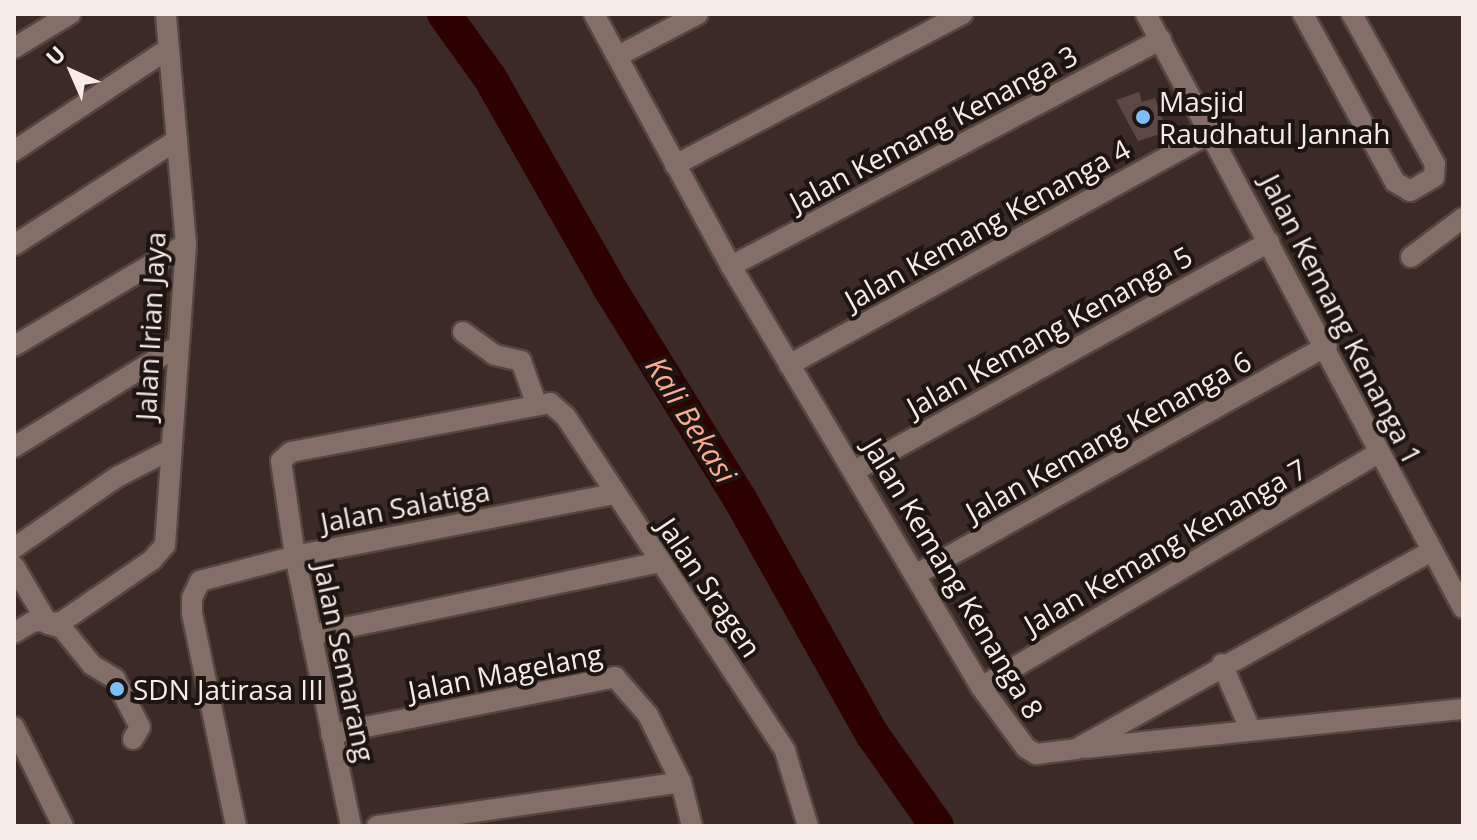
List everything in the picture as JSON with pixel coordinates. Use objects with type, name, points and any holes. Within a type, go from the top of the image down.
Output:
[{"type":"street","points":[[14,48],[70,14]]},
{"type":"street","name":"Jalan Irian Jaya","points":[[48,624],[83,607],[165,545],[176,347],[186,244],[166,14]]},
{"type":"street","name":"Jalan Kemang Kenanga 8","points":[[594,14],[731,266],[789,365],[856,470],[981,687],[1026,748],[1036,754],[1076,749],[1222,664],[1432,551]]},
{"type":"street","points":[[618,56],[698,14]]},
{"type":"street","points":[[675,165],[963,14]]},
{"type":"street","name":"Jalan Kemang Kenanga 1","points":[[1146,14],[1213,132],[1463,608]]},
{"type":"street","points":[[1303,14],[1395,182],[1410,191],[1434,177],[1435,164],[1352,14]]},
{"type":"street","name":"Jalan Kemang Kenanga 3","points":[[731,266],[1161,39]]},
{"type":"street","points":[[14,151],[168,49]]},
{"type":"street","name":"Jalan Kemang Kenanga 4","points":[[789,365],[1213,132]]},
{"type":"street","points":[[14,245],[177,140]]},
{"type":"street","points":[[1411,257],[1463,218]]},
{"type":"street","name":"Jalan Kemang Kenanga 5","points":[[856,470],[1269,242]]},
{"type":"street","points":[[14,346],[186,244]]},
{"type":"street","points":[[463,332],[495,355],[523,363],[536,403]]},
{"type":"street","name":"Jalan Kemang Kenanga 6","points":[[917,574],[1327,346]]},
{"type":"street","points":[[14,447],[176,347]]},
{"type":"street","name":"Jalan Semarang","points":[[351,826],[295,556],[281,461],[291,452],[536,403]]},
{"type":"street","name":"Jalan Sragen","points":[[536,403],[550,403],[566,417],[657,563],[708,630],[785,751],[808,826]]},
{"type":"street","points":[[14,548],[117,477],[170,450]]},
{"type":"street","name":"Jalan Kemang Kenanga 7","points":[[981,687],[1379,453]]},
{"type":"street","name":"Jalan Salatiga","points":[[236,826],[192,613],[194,591],[207,578],[295,556],[615,494]]},
{"type":"street","points":[[311,635],[657,563]]},
{"type":"street","points":[[14,566],[48,624]]},
{"type":"street","points":[[14,633],[34,621],[62,628],[92,665],[115,679],[140,727],[133,739]]},
{"type":"street","points":[[1222,664],[1250,729]]},
{"type":"street","name":"Jalan Magelang","points":[[331,734],[615,677],[648,715],[681,782],[692,826]]},
{"type":"street","points":[[1076,749],[1463,709]]},
{"type":"street","points":[[14,727],[63,826]]},
{"type":"street","points":[[377,826],[681,782]]},
{"type":"building","name":"Masjid Raudhatul Jannah","points":[[1139,92],[1142,102],[1155,98],[1167,132],[1138,141],[1116,100]]},
{"type":"waterway","name":"Kali Bekasi","points":[[444,14],[490,78],[609,287],[740,499],[872,734],[937,826]]},
{"type":"place","name":"Masjid Raudhatul Jannah","points":[[1143,117]]},
{"type":"place","name":"SDN Jatirasa III","points":[[117,689]]}]
